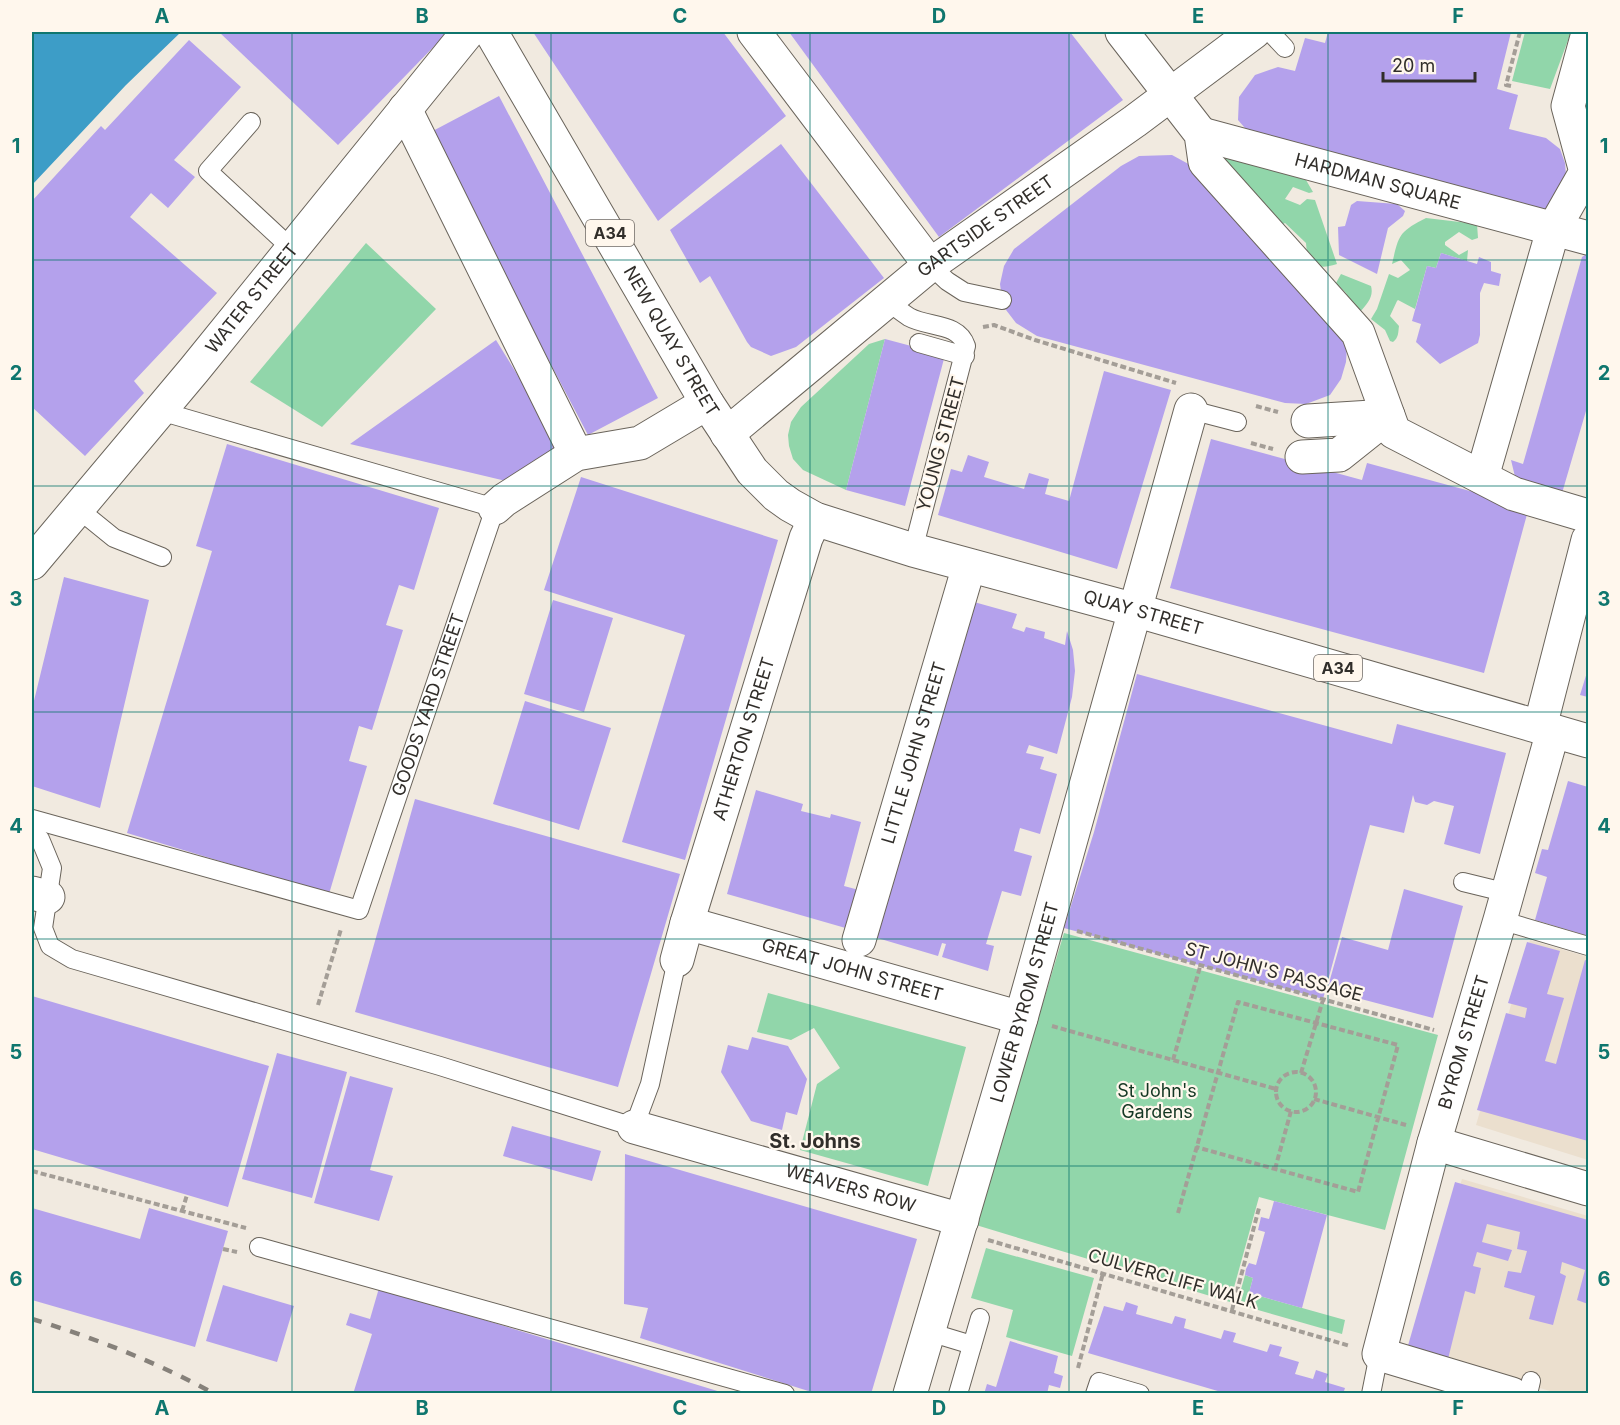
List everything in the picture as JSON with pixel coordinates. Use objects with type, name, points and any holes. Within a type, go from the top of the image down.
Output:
[{"type":"street","name":"WATER STREET","points":[[37,546],[77,508],[160,411],[468,32]]},
{"type":"street","name":"NEW QUAY STREET","points":[[491,32],[727,434]]},
{"type":"street","points":[[754,32],[930,265]]},
{"type":"street","points":[[1122,32],[1201,134],[1205,162],[1358,333],[1394,432],[1514,494],[1588,516]]},
{"type":"street","name":"GARTSIDE STREET","points":[[727,434],[930,265],[1135,121],[1174,100],[1254,32]]},
{"type":"street","points":[[1482,477],[1553,230],[1586,172],[1568,106],[1588,33]]},
{"type":"street","points":[[405,109],[576,454]]},
{"type":"street","name":"HARDMAN SQUARE","points":[[1201,134],[1588,238]]},
{"type":"street","points":[[495,508],[576,454],[640,443],[707,403]]},
{"type":"street","points":[[1135,610],[1191,410]]},
{"type":"street","points":[[1308,421],[1388,416]]},
{"type":"street","points":[[1302,458],[1339,455],[1388,416]]},
{"type":"street","name":"QUAY STREET","points":[[727,434],[752,471],[776,495],[815,519],[913,550],[1135,610],[1588,741]]},
{"type":"street","name":"ATHERTON STREET","points":[[677,960],[806,538],[815,519]]},
{"type":"street","name":"BYROM STREET","points":[[1379,1354],[1434,1143],[1504,907],[1547,729],[1588,540]]},
{"type":"street","name":"LITTLE JOHN STREET","points":[[860,940],[969,566]]},
{"type":"street","name":"LOWER BYROM STREET","points":[[910,1394],[960,1226],[1034,1022],[1135,610]]},
{"type":"street","name":"GREAT JOHN STREET","points":[[687,923],[1034,1022]]},
{"type":"street","name":"WEAVERS ROW","points":[[634,1126],[960,1226]]},
{"type":"street","points":[[1434,1143],[1588,1189]]},
{"type":"street","points":[[1379,1354],[1516,1387]]},
{"type":"lane","points":[[1270,32],[1286,48]]},
{"type":"lane","points":[[251,122],[208,171],[291,248]]},
{"type":"lane","points":[[930,265],[947,281],[964,292],[1002,300]]},
{"type":"lane","points":[[886,300],[911,318],[956,331],[963,337]]},
{"type":"lane","name":"YOUNG STREET","points":[[913,550],[964,356],[966,346],[963,337]]},
{"type":"lane","points":[[919,343],[964,356]]},
{"type":"lane","points":[[1191,410],[1237,422]]},
{"type":"lane","points":[[160,411],[495,508]]},
{"type":"lane","points":[[77,508],[114,538],[162,558]]},
{"type":"lane","name":"GOODS YARD STREET","points":[[32,819],[359,910],[495,508]]},
{"type":"lane","points":[[32,833],[40,839],[52,868],[40,895],[43,928],[50,946],[72,959],[440,1066],[634,1126],[650,1084],[677,960]]},
{"type":"lane","points":[[1463,882],[1504,907],[1588,946]]},
{"type":"lane","points":[[259,1247],[784,1394]]},
{"type":"lane","points":[[958,1394],[980,1318]]},
{"type":"lane","points":[[929,1332],[972,1345]]},
{"type":"lane","points":[[1371,1394],[1379,1354]]},
{"type":"lane","points":[[1095,1394],[1099,1382],[1140,1394]]},
{"type":"path","points":[[1511,86],[1506,85],[1520,32]]},
{"type":"path","points":[[963,337],[982,327],[994,325],[1035,340],[1189,387],[1191,410]]},
{"type":"path","name":"ST JOHN'S PASSAGE","points":[[1076,931],[1465,1039]]},
{"type":"path","points":[[311,1029],[333,957]]},
{"type":"path","points":[[1173,1059],[1200,967]]},
{"type":"path","points":[[1301,1073],[1323,1000]]},
{"type":"path","points":[[1178,1213],[1196,1147],[1238,1002],[1398,1045],[1358,1192],[1196,1147]]},
{"type":"path","points":[[1034,1022],[1276,1089]]},
{"type":"path","points":[[1301,1073],[1314,1083],[1316,1094],[1308,1108],[1302,1111],[1291,1111],[1278,1101],[1276,1089],[1278,1083],[1288,1074],[1301,1073]]},
{"type":"path","points":[[1314,1099],[1405,1125]]},
{"type":"path","points":[[1275,1169],[1291,1111]]},
{"type":"path","points":[[32,1171],[248,1229],[259,1247]]},
{"type":"path","points":[[182,1211],[187,1195]]},
{"type":"path","points":[[1232,1310],[1245,1268],[1259,1208]]},
{"type":"path","name":"CULVERCLIFF WALK","points":[[960,1226],[1103,1273],[1379,1354]]},
{"type":"path","points":[[1078,1369],[1103,1273]]},
{"type":"shaded area","points":[[1530,940],[1588,957],[1588,1160],[1476,1125]]},
{"type":"shaded area","points":[[1462,1179],[1588,1216],[1588,1393],[1557,1393],[1411,1351]]},
{"type":"green space","points":[[1525,32],[1571,32],[1550,89],[1512,81]]},
{"type":"green space","points":[[1233,153],[1260,167],[1306,180],[1313,192],[1309,193],[1293,187],[1285,199],[1300,205],[1307,199],[1315,200],[1337,264],[1326,267],[1317,265],[1307,254],[1306,243],[1285,223],[1274,229],[1267,221],[1265,204],[1220,161]]},
{"type":"green space","points":[[1426,218],[1477,224],[1478,238],[1472,240],[1459,232],[1445,242],[1445,245],[1459,255],[1468,250],[1467,261],[1441,253],[1436,268],[1427,266],[1415,309],[1398,300],[1390,316],[1399,326],[1397,337],[1393,342],[1390,341],[1385,330],[1371,319],[1377,309],[1389,274],[1398,278],[1410,270],[1401,260],[1392,264],[1399,240],[1405,231]]},
{"type":"green space","points":[[366,243],[436,309],[322,427],[250,382]]},
{"type":"green space","points":[[1341,274],[1371,286],[1371,297],[1360,312],[1354,311],[1346,293],[1336,283]]},
{"type":"green space","points":[[885,339],[846,490],[803,470],[793,459],[788,435],[791,422],[801,407],[869,344]]},
{"type":"green space","name":"St John's Gardens","points":[[1064,933],[1438,1035],[1385,1230],[1259,1197],[1230,1302],[976,1225]]},
{"type":"green space","points":[[768,993],[966,1047],[928,1186],[800,1150],[817,1084],[840,1068],[814,1028],[791,1040],[757,1032]]},
{"type":"green space","points":[[986,1248],[1094,1278],[1072,1356],[1006,1337],[1013,1310],[971,1298]]},
{"type":"green space","points":[[1245,1275],[1253,1278],[1249,1293],[1345,1320],[1342,1334],[1237,1304]]},
{"type":"water","points":[[32,32],[181,32],[126,85],[32,185]]},
{"type":"building","points":[[219,32],[448,32],[338,145]]},
{"type":"building","points":[[533,32],[723,32],[786,116],[658,221]]},
{"type":"building","points":[[789,32],[1070,32],[1123,100],[939,237]]},
{"type":"building","points":[[1328,32],[1511,32],[1497,89],[1518,95],[1509,129],[1546,138],[1560,149],[1566,175],[1549,209],[1521,210],[1257,142],[1238,120],[1239,97],[1255,75],[1278,67],[1295,71],[1305,38],[1325,43]]},
{"type":"building","points":[[189,40],[241,87],[174,160],[195,177],[168,208],[151,193],[130,217],[217,293],[134,381],[144,393],[85,456],[32,407],[32,201],[101,126],[105,130]]},
{"type":"building","points":[[499,96],[658,398],[588,435],[429,133]]},
{"type":"building","points":[[781,144],[884,278],[796,347],[771,356],[751,347],[710,276],[700,283],[670,230]]},
{"type":"building","points":[[1172,155],[1194,167],[1347,345],[1346,362],[1341,379],[1330,395],[1306,404],[1285,403],[1037,336],[1016,323],[1003,306],[1000,284],[1004,266],[1014,249],[1121,166],[1139,156]]},
{"type":"building","points":[[1357,201],[1397,204],[1405,211],[1403,216],[1388,228],[1377,274],[1339,255],[1338,227],[1345,226],[1351,205]]},
{"type":"building","points":[[1441,253],[1477,264],[1479,257],[1491,262],[1491,271],[1501,274],[1499,286],[1484,283],[1480,293],[1478,343],[1440,364],[1416,342],[1421,324],[1412,321],[1427,266],[1436,268]]},
{"type":"building","points":[[1588,253],[1588,404],[1560,500],[1517,485],[1511,460],[1523,464],[1582,257]]},
{"type":"building","points":[[885,339],[945,355],[905,506],[846,490]]},
{"type":"building","points":[[496,340],[561,446],[506,481],[350,444]]},
{"type":"building","points":[[1104,371],[1171,390],[1117,569],[938,515],[951,469],[962,472],[968,455],[989,462],[984,477],[1024,489],[1029,473],[1049,479],[1045,494],[1069,501]]},
{"type":"building","points":[[1211,439],[1362,480],[1367,463],[1529,507],[1484,673],[1170,588]]},
{"type":"building","points":[[227,444],[439,508],[414,590],[399,585],[386,625],[403,630],[372,730],[359,726],[349,761],[367,766],[329,894],[127,833],[212,551],[196,546]]},
{"type":"building","points":[[581,477],[778,540],[685,860],[622,842],[685,635],[544,590]]},
{"type":"building","points":[[64,577],[149,600],[100,808],[32,786],[32,709]]},
{"type":"building","points":[[553,600],[613,618],[584,712],[524,694]]},
{"type":"building","points":[[974,602],[1017,614],[1012,628],[1024,632],[1026,627],[1045,632],[1044,638],[1065,645],[1067,631],[1073,650],[1075,671],[1072,697],[1057,754],[1029,745],[1026,753],[1044,757],[1040,769],[1057,774],[1040,834],[1020,828],[1014,851],[1032,856],[1021,896],[1002,891],[986,944],[994,946],[988,971],[942,957],[946,944],[942,943],[938,956],[874,937]]},
{"type":"building","points":[[1588,669],[1588,697],[1580,695]]},
{"type":"building","points":[[1137,674],[1392,744],[1397,724],[1506,753],[1480,854],[1444,844],[1454,806],[1434,801],[1427,805],[1415,802],[1413,795],[1404,833],[1370,825],[1323,999],[1064,928],[1094,832]]},
{"type":"building","points":[[525,701],[611,728],[579,830],[493,804]]},
{"type":"building","points":[[1568,781],[1588,787],[1588,936],[1535,920],[1547,877],[1535,873],[1542,849],[1548,850]]},
{"type":"building","points":[[756,790],[803,804],[801,811],[830,818],[831,814],[861,822],[844,886],[859,890],[849,929],[727,894]]},
{"type":"building","points":[[415,799],[680,874],[618,1087],[355,1012]]},
{"type":"building","points":[[1404,889],[1463,906],[1433,1018],[1327,990],[1342,937],[1388,950]]},
{"type":"building","points":[[1527,942],[1560,951],[1547,994],[1564,998],[1545,1061],[1556,1064],[1585,960],[1588,961],[1588,1141],[1477,1110],[1506,1013],[1525,1018],[1527,1008],[1508,1003]]},
{"type":"building","points":[[32,996],[269,1066],[228,1207],[32,1149]]},
{"type":"building","points":[[752,1037],[788,1046],[807,1079],[797,1115],[786,1112],[782,1130],[751,1121],[721,1072],[728,1045],[748,1050]]},
{"type":"building","points":[[277,1053],[347,1072],[312,1198],[242,1179]]},
{"type":"building","points":[[350,1076],[393,1088],[370,1170],[393,1176],[379,1221],[314,1203]]},
{"type":"building","points":[[512,1126],[601,1151],[592,1181],[503,1156]]},
{"type":"building","points":[[625,1154],[917,1239],[871,1394],[818,1394],[640,1338],[648,1308],[624,1304]]},
{"type":"building","points":[[1455,1182],[1588,1220],[1588,1304],[1577,1300],[1585,1270],[1562,1262],[1560,1273],[1566,1276],[1553,1325],[1529,1319],[1535,1296],[1504,1287],[1508,1271],[1521,1273],[1527,1251],[1517,1249],[1520,1232],[1487,1224],[1482,1242],[1512,1250],[1508,1261],[1477,1252],[1473,1266],[1481,1268],[1475,1294],[1465,1291],[1448,1359],[1407,1349]]},
{"type":"building","points":[[1274,1201],[1327,1215],[1302,1308],[1249,1293],[1253,1278],[1245,1275],[1246,1269],[1249,1263],[1256,1265],[1265,1232],[1258,1230],[1261,1217],[1269,1219]]},
{"type":"building","points":[[32,1208],[140,1239],[149,1208],[228,1231],[195,1347],[32,1300]]},
{"type":"building","points":[[223,1285],[294,1306],[277,1362],[206,1341]]},
{"type":"building","points":[[379,1288],[724,1393],[353,1394],[372,1334],[346,1325],[350,1313],[370,1319]]},
{"type":"building","points":[[1126,1302],[1138,1306],[1136,1314],[1172,1324],[1175,1316],[1186,1319],[1184,1328],[1221,1339],[1224,1330],[1236,1333],[1233,1342],[1267,1352],[1270,1344],[1282,1347],[1279,1356],[1299,1362],[1295,1374],[1313,1379],[1316,1370],[1328,1374],[1325,1382],[1345,1388],[1343,1394],[1228,1394],[1088,1353],[1104,1306],[1123,1311]]},
{"type":"building","points":[[1010,1341],[1058,1356],[1054,1373],[1063,1376],[1060,1388],[1049,1385],[1047,1394],[984,1394],[987,1384],[996,1387]]},
{"type":"railway","points":[[32,1319],[125,1352],[170,1371],[215,1394]]},
{"type":"district","name":"St. Johns","points":[[815,1141]]}]
